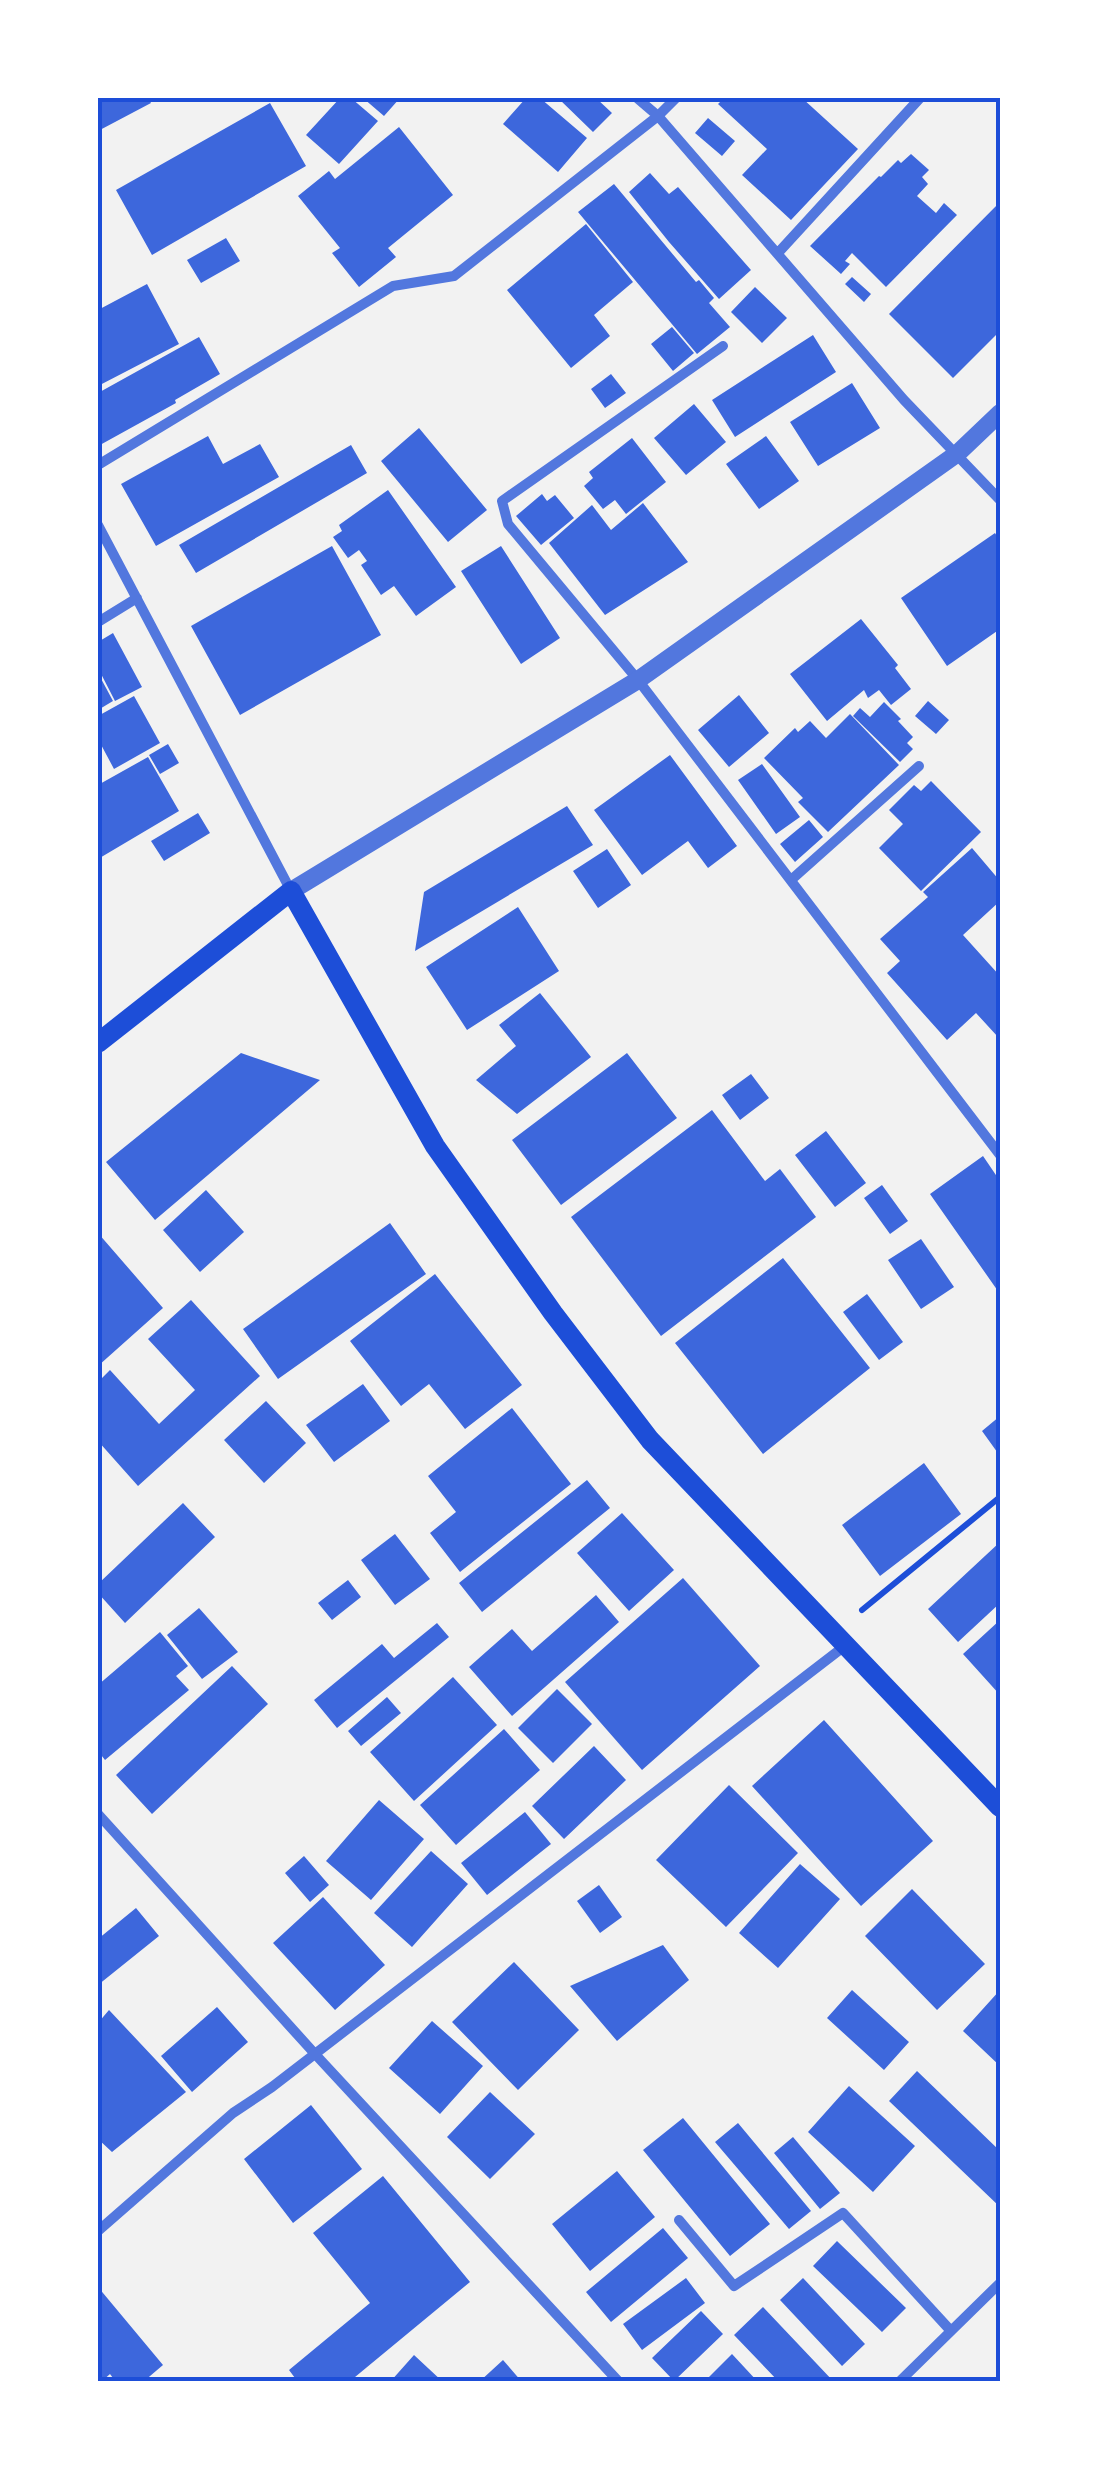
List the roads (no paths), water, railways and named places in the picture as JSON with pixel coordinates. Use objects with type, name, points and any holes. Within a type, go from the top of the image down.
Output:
[{"type":"main road","points":[[98,1044],[292,891],[435,1146],[553,1313],[650,1440],[1000,1807]]},
{"type":"street","points":[[637,98],[658,116],[904,400],[1000,500]]},
{"type":"street","points":[[98,465],[393,286],[454,276],[676,98]]},
{"type":"street","points":[[778,253],[920,98]]},
{"type":"street","points":[[722,346],[502,501],[508,524],[638,680],[1000,1154]]},
{"type":"street","points":[[98,525],[292,891],[638,680],[958,453],[1000,413]]},
{"type":"street","points":[[98,622],[137,598]]},
{"type":"street","points":[[791,880],[919,766]]},
{"type":"street","points":[[98,2230],[234,2113],[840,1639]]},
{"type":"street","points":[[98,1814],[314,2054],[619,2382]]},
{"type":"street","points":[[679,2220],[734,2286],[843,2213],[951,2331]]},
{"type":"street","points":[[899,2382],[1000,2282]]}]
